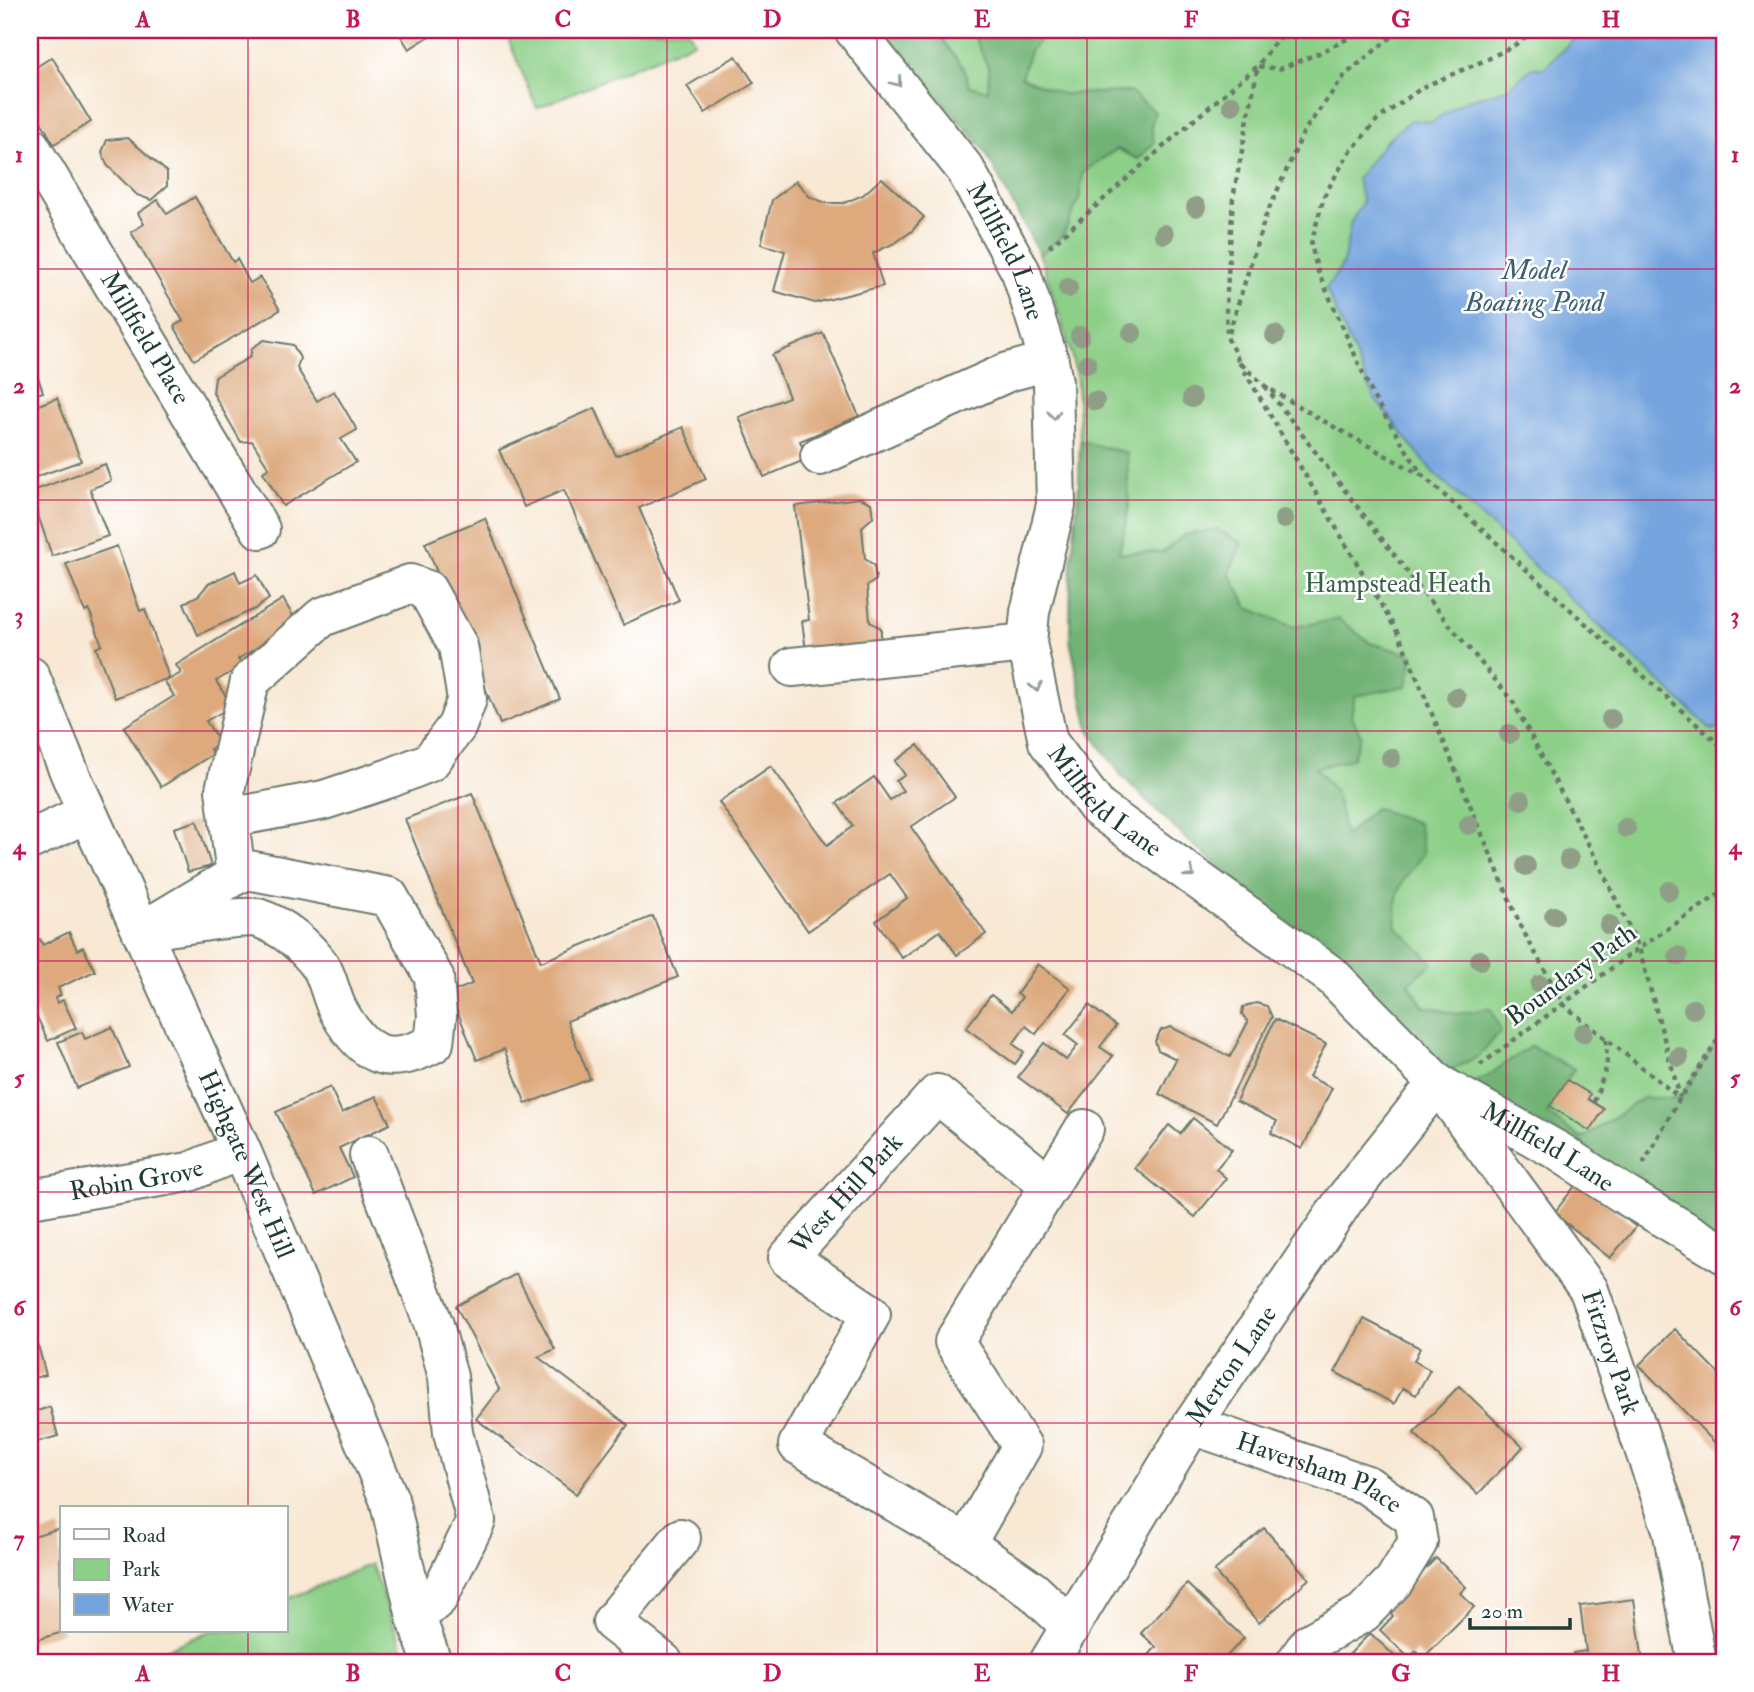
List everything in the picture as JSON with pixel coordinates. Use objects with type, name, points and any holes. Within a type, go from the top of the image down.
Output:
[{"type":"street","name":"Millfield Lane","points":[[854,30],[965,169],[1021,272],[1049,361],[1053,382],[1056,505],[1030,612],[1027,643],[1048,742],[1098,808],[1332,976],[1437,1083],[1558,1151],[1724,1254]]},
{"type":"street","name":"Millfield Place","points":[[30,146],[260,529]]},
{"type":"street","points":[[820,456],[1007,372],[1049,361]]},
{"type":"street","points":[[229,818],[324,800],[430,762],[457,726],[467,699],[458,646],[427,590],[410,584],[322,617],[250,681],[225,790],[236,875]]},
{"type":"street","points":[[792,667],[1027,643]]},
{"type":"street","name":"Highgate West Hill","points":[[30,676],[87,813],[241,1150],[389,1499],[416,1617],[432,1662]]},
{"type":"street","points":[[30,840],[87,813]]},
{"type":"street","points":[[248,870],[389,897],[435,977],[437,1016],[434,1043],[414,1054],[387,1057],[364,1046],[339,1011],[322,968],[298,940],[257,917],[142,931],[248,870]]},
{"type":"street","name":"Merton Lane","points":[[1049,1662],[1192,1425],[1345,1199],[1437,1083]]},
{"type":"street","name":"Fitzroy Park","points":[[1437,1083],[1589,1290],[1672,1529],[1697,1662]]},
{"type":"street","name":"West Hill Park","points":[[1050,1186],[937,1094],[788,1258],[871,1314],[798,1445],[966,1544],[1033,1591],[1071,1628]]},
{"type":"street","points":[[966,1544],[1022,1446],[954,1342],[1084,1129]]},
{"type":"street","name":"Robin Grove","points":[[30,1199],[189,1172],[241,1150]]},
{"type":"street","points":[[369,1155],[434,1325],[448,1377],[453,1433],[476,1521],[438,1598],[416,1617]]},
{"type":"street","name":"Haversham Place","points":[[1192,1425],[1367,1485],[1415,1518],[1418,1542],[1394,1581],[1363,1613],[1309,1643],[1296,1662]]},
{"type":"street","points":[[663,1662],[612,1622],[681,1538]]},
{"type":"path","points":[[1270,30],[1278,36]]},
{"type":"path","points":[[1021,272],[1258,66],[1278,36],[1289,30]]},
{"type":"path","points":[[1258,66],[1279,69],[1365,30]]},
{"type":"path","points":[[1227,337],[1265,218],[1304,131],[1345,75],[1400,30]]},
{"type":"path","points":[[1422,475],[1374,398],[1317,269],[1311,244],[1324,196],[1347,156],[1377,120],[1423,87],[1488,59],[1520,42],[1533,30]]},
{"type":"path","points":[[1258,66],[1233,198],[1227,337],[1239,362],[1399,635],[1521,927],[1564,1005],[1680,1098]]},
{"type":"path","points":[[1239,362],[1265,386],[1428,599],[1512,700],[1601,868],[1639,948],[1680,1098]]},
{"type":"path","points":[[1265,386],[1422,475],[1724,749]]},
{"type":"path","name":"Boundary Path","points":[[1437,1083],[1486,1062],[1639,948],[1724,891]]},
{"type":"path","points":[[1625,1195],[1680,1098],[1724,1030]]},
{"type":"path","points":[[1594,1102],[1607,1066],[1606,1039]]},
{"type":"green space","points":[[531,30],[689,30],[694,42],[537,108],[508,39]]},
{"type":"green space","name":"Hampstead Heath","points":[[880,30],[1724,30],[1724,1254],[1496,1116],[1340,966],[1184,837],[1121,775],[1089,730],[1070,640],[1071,570],[1080,441],[1077,381],[1070,349],[1040,255],[983,148]]},
{"type":"green space","points":[[880,30],[943,30],[944,42],[964,68],[969,86],[988,91],[989,69],[971,30],[1048,30],[1030,51],[1021,77],[1062,94],[1130,92],[1155,112],[1151,126],[1154,143],[1138,159],[1117,149],[1083,172],[1079,199],[1063,235],[1040,255],[983,148]]},
{"type":"green space","points":[[1080,441],[1127,453],[1129,508],[1119,553],[1163,552],[1184,535],[1216,529],[1242,543],[1229,572],[1248,608],[1294,627],[1339,619],[1370,643],[1413,655],[1407,686],[1355,696],[1351,715],[1361,735],[1352,759],[1315,768],[1336,792],[1345,836],[1375,808],[1418,823],[1424,853],[1400,887],[1396,903],[1397,927],[1433,963],[1409,983],[1423,1006],[1458,1014],[1490,1008],[1501,1031],[1479,1056],[1438,1077],[1340,966],[1184,837],[1121,775],[1089,730],[1070,640],[1071,570]]},
{"type":"green space","points":[[1724,1030],[1724,1254],[1453,1092],[1486,1077],[1531,1046],[1574,1069],[1547,1113],[1581,1139],[1643,1098],[1680,1098]]},
{"type":"green space","points":[[371,1564],[407,1662],[135,1662],[209,1632],[287,1632],[287,1599]]},
{"type":"water","name":"Model Boating Pond","points":[[1583,30],[1724,30],[1724,725],[1712,730],[1433,472],[1374,398],[1326,289],[1343,264],[1351,222],[1363,202],[1357,179],[1385,142],[1411,120],[1432,122],[1464,101],[1507,89],[1532,68],[1544,68]]},
{"type":"building","points":[[397,30],[439,30],[409,49]]},
{"type":"building","points":[[736,56],[754,83],[705,113],[687,86]]},
{"type":"building","points":[[52,57],[91,122],[54,144],[30,103],[30,71]]},
{"type":"building","points":[[128,138],[167,172],[167,186],[151,200],[137,195],[107,165],[102,152],[107,140]]},
{"type":"building","points":[[882,178],[924,217],[912,231],[895,243],[873,253],[883,286],[815,303],[774,291],[785,251],[761,244],[772,200],[796,181],[810,197],[826,203],[844,203],[863,195]]},
{"type":"building","points":[[195,197],[233,262],[237,259],[250,283],[260,277],[280,310],[194,360],[174,326],[183,321],[131,232],[144,224],[138,213],[158,200],[167,214]]},
{"type":"building","points":[[823,333],[859,416],[800,441],[807,459],[764,477],[739,417],[789,397],[772,355]]},
{"type":"building","points":[[264,340],[293,345],[300,358],[297,368],[317,401],[334,391],[357,430],[341,439],[356,462],[283,506],[263,472],[269,468],[252,441],[241,442],[213,393],[215,377],[250,357],[252,348]]},
{"type":"building","points":[[30,354],[43,392],[30,396]]},
{"type":"building","points":[[57,398],[81,461],[30,479],[30,408]]},
{"type":"building","points":[[595,408],[616,456],[683,427],[706,479],[639,508],[679,600],[623,625],[564,490],[524,507],[499,450]]},
{"type":"building","points":[[105,464],[111,481],[90,489],[108,536],[52,556],[30,492]]},
{"type":"building","points":[[860,498],[871,503],[873,517],[862,527],[865,559],[874,565],[876,580],[867,586],[870,622],[881,628],[881,642],[807,658],[802,621],[809,620],[795,506]]},
{"type":"building","points":[[485,518],[560,699],[500,724],[425,543]]},
{"type":"building","points":[[117,546],[140,611],[145,609],[169,678],[115,698],[96,648],[102,645],[89,610],[85,612],[66,564]]},
{"type":"building","points":[[235,571],[240,583],[257,575],[269,599],[255,609],[198,635],[184,603],[199,595],[208,584]]},
{"type":"building","points":[[283,599],[297,623],[238,659],[242,666],[216,681],[232,706],[206,721],[220,743],[210,749],[213,754],[161,787],[124,727],[174,696],[165,682],[181,673],[176,665]]},
{"type":"building","points":[[918,745],[955,797],[911,827],[986,934],[957,955],[940,931],[902,958],[876,921],[907,898],[890,874],[808,931],[719,802],[771,766],[827,845],[853,826],[837,803],[874,777],[890,800],[903,791],[896,781],[905,775],[895,761]]},
{"type":"building","points":[[472,793],[541,962],[653,916],[678,977],[567,1021],[590,1079],[526,1104],[504,1049],[477,1060],[450,993],[472,984],[405,819]]},
{"type":"building","points":[[197,821],[211,866],[188,872],[174,828]]},
{"type":"building","points":[[69,932],[77,950],[83,947],[95,971],[58,988],[61,995],[55,998],[57,1003],[63,1000],[76,1028],[48,1041],[33,1008],[30,1009],[30,944],[40,939],[43,945]]},
{"type":"building","points":[[1038,964],[1070,988],[1036,1034],[1026,1026],[1013,1044],[1024,1052],[1015,1064],[966,1028],[991,995],[1012,1011],[1022,997],[1017,994]]},
{"type":"building","points":[[1256,1003],[1267,1006],[1272,1017],[1217,1124],[1159,1094],[1176,1059],[1158,1050],[1155,1041],[1161,1030],[1171,1027],[1230,1057],[1248,1022],[1242,1014],[1243,1007]]},
{"type":"building","points":[[1089,1005],[1116,1026],[1100,1047],[1113,1056],[1068,1114],[1018,1077],[1044,1043],[1066,1060],[1078,1045],[1065,1035]]},
{"type":"building","points":[[1275,1019],[1326,1044],[1309,1077],[1332,1088],[1302,1149],[1271,1133],[1277,1121],[1236,1101]]},
{"type":"building","points":[[112,1027],[129,1067],[77,1088],[58,1042],[82,1032],[85,1039]]},
{"type":"building","points":[[1567,1080],[1590,1094],[1588,1099],[1604,1109],[1590,1131],[1550,1106]]},
{"type":"building","points":[[330,1087],[342,1113],[376,1096],[390,1124],[339,1148],[353,1177],[316,1195],[276,1112]]},
{"type":"building","points":[[1193,1118],[1232,1150],[1216,1169],[1226,1178],[1195,1217],[1135,1168],[1169,1125],[1180,1134]]},
{"type":"building","points":[[1579,1181],[1636,1227],[1610,1258],[1554,1213]]},
{"type":"building","points":[[516,1274],[555,1349],[538,1357],[628,1425],[576,1494],[476,1419],[499,1389],[456,1306]]},
{"type":"building","points":[[1364,1319],[1420,1348],[1414,1361],[1430,1370],[1416,1395],[1403,1388],[1394,1404],[1335,1372]]},
{"type":"building","points":[[1675,1329],[1724,1379],[1724,1452],[1639,1365]]},
{"type":"building","points":[[38,1345],[46,1375],[30,1379],[30,1347]]},
{"type":"building","points":[[1459,1386],[1523,1447],[1478,1494],[1414,1433]]},
{"type":"building","points":[[50,1407],[58,1436],[30,1444],[30,1413]]},
{"type":"building","points":[[60,1528],[60,1632],[63,1632],[30,1642],[30,1537]]},
{"type":"building","points":[[1264,1528],[1309,1579],[1259,1623],[1214,1571]]},
{"type":"building","points":[[1436,1558],[1466,1587],[1460,1593],[1474,1607],[1423,1658],[1416,1651],[1409,1658],[1380,1630],[1393,1616],[1386,1609]]},
{"type":"building","points":[[1187,1584],[1244,1638],[1221,1662],[1157,1662],[1149,1655],[1156,1647],[1141,1633]]},
{"type":"building","points":[[1634,1599],[1643,1662],[1575,1662],[1573,1653],[1586,1651],[1580,1606]]},
{"type":"building","points":[[1370,1633],[1401,1662],[1342,1662]]}]
